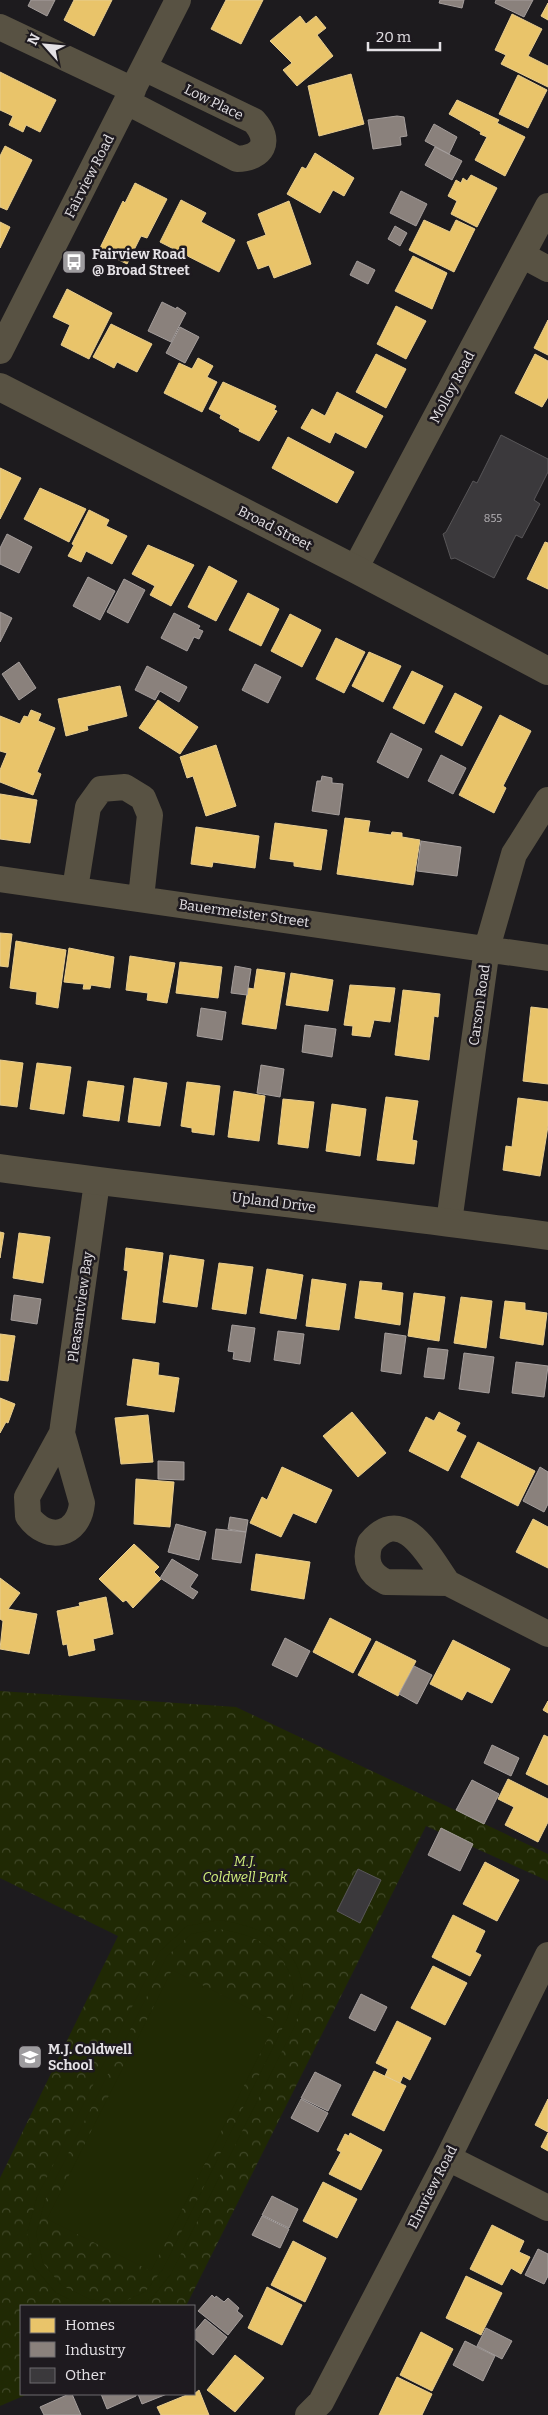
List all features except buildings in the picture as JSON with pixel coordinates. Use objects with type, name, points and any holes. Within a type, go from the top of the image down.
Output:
[{"type":"street","name":"Fairview Road","points":[[0,351],[178,0]]},
{"type":"street","points":[[0,27],[135,87]]},
{"type":"street","name":"Molloy Road","points":[[355,569],[548,206]]},
{"type":"street","points":[[522,255],[548,268]]},
{"type":"street","name":"Broad Street","points":[[0,386],[548,671]]},
{"type":"street","points":[[75,889],[88,807],[101,789],[125,787],[143,798],[150,816],[141,898]]},
{"type":"street","name":"Carson Road","points":[[449,1222],[487,948],[514,854],[548,800]]},
{"type":"street","name":"Bauermeister Street","points":[[0,879],[548,958]]},
{"type":"street","name":"Upland Drive","points":[[0,1168],[97,1182],[449,1222],[548,1236]]},
{"type":"street","name":"Pleasantview Bay","points":[[62,1433],[97,1182]]},
{"type":"street","points":[[448,1583],[548,1634]]},
{"type":"street","name":"Elmview Road","points":[[308,2415],[320,2402],[448,2158],[548,1955]]},
{"type":"street","points":[[448,2158],[548,2208]]},
{"type":"green space","name":"M.J. Coldwell Park","points":[[0,1691],[236,1707],[548,1854],[548,1881],[426,1826],[186,2305],[20,2305],[20,2395],[26,2395],[0,2406],[0,2178],[118,1936],[0,1878]]},
{"type":"green space","points":[[219,1920],[248,1926],[273,1938],[292,1957],[303,1985],[302,1999],[296,2023],[171,2274],[151,2299],[137,2305],[82,2305],[56,2293],[34,2267],[27,2233],[37,2197],[160,1951],[187,1926]],"holes":[[[219,1929],[256,1939],[275,1952],[289,1972],[293,1985],[293,1998],[287,2019],[163,2269],[145,2292],[118,2304],[89,2299],[61,2285],[43,2263],[36,2234],[45,2200],[167,1956],[191,1934]]]},
{"type":"green space","points":[[172,1970],[276,2022],[151,2271],[47,2219]]},
{"type":"place","name":"Fairview Road @ Broad Street","points":[[74,262]]},
{"type":"place","name":"M.J. Coldwell School","points":[[30,2057]]}]
